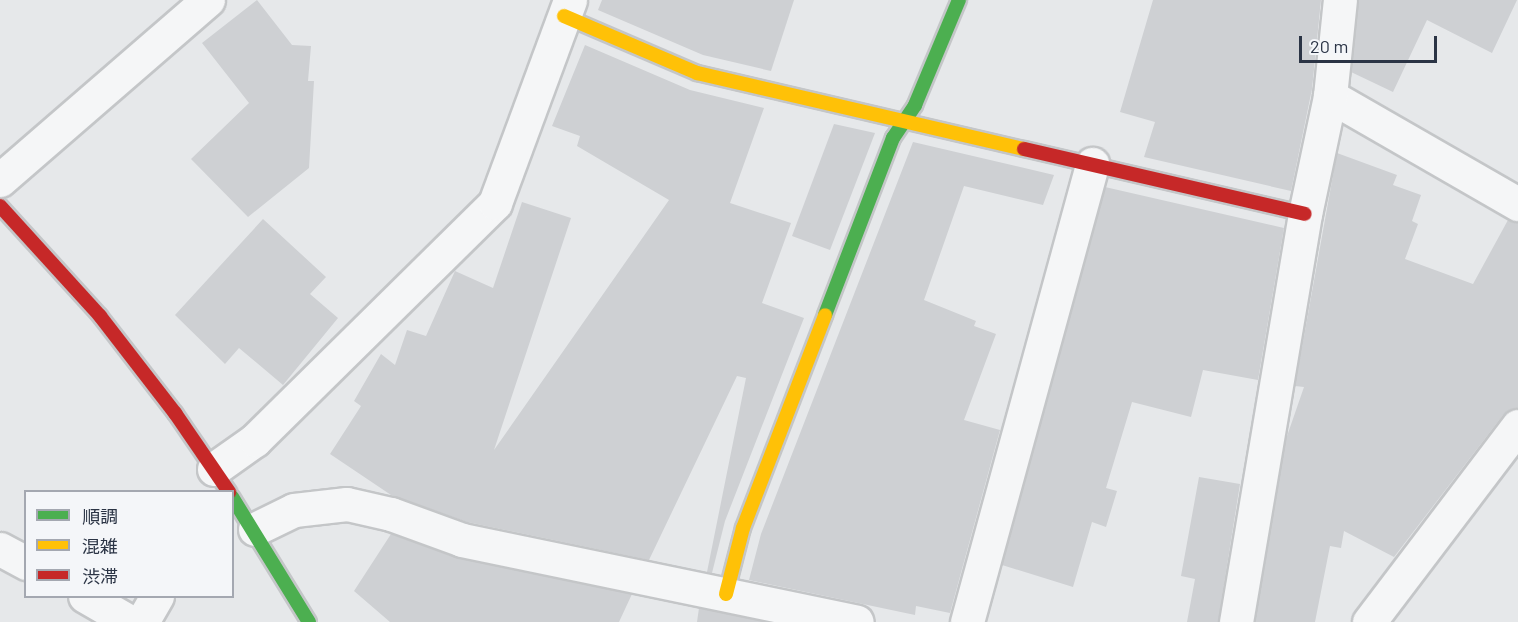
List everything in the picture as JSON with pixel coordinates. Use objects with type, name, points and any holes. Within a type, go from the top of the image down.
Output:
[{"type":"street","points":[[0,180],[208,0]]},
{"type":"street","points":[[726,594],[747,517],[893,138],[905,121],[959,0]]},
{"type":"street","points":[[1236,622],[1305,214],[1330,96],[1340,0]]},
{"type":"street","points":[[229,490],[255,440],[495,203],[567,8],[697,73],[1305,214]]},
{"type":"street","points":[[1330,96],[1518,204]]},
{"type":"street","points":[[967,622],[1092,164]]},
{"type":"street","points":[[0,206],[100,316],[227,490]]},
{"type":"street","points":[[1370,622],[1518,426]]},
{"type":"street","points":[[234,500],[255,529],[309,622]]},
{"type":"street","points":[[255,529],[294,510],[347,504],[392,514],[462,540],[857,622]]},
{"type":"street","points":[[0,549],[24,562]]},
{"type":"street","points":[[87,598],[130,622]]},
{"type":"street","points":[[142,622],[156,598]]},
{"type":"building","points":[[257,0],[292,45],[311,46],[308,81],[314,81],[309,168],[248,217],[191,159],[249,103],[202,43]]},
{"type":"building","points":[[602,0],[794,0],[771,71],[703,55],[598,10]]},
{"type":"building","points":[[1153,0],[1321,0],[1312,89],[1291,191],[1144,157],[1155,122],[1120,112]]},
{"type":"building","points":[[1358,0],[1517,0],[1492,53],[1427,20],[1393,92],[1351,72]]},
{"type":"building","points":[[585,45],[690,90],[764,108],[730,203],[791,223],[762,303],[804,318],[725,521],[712,573],[707,572],[746,378],[737,376],[649,560],[467,522],[391,495],[330,454],[361,406],[354,401],[381,354],[395,365],[407,330],[426,336],[455,271],[493,288],[522,202],[571,218],[494,450],[669,200],[577,146],[580,136],[552,126]]},
{"type":"building","points":[[834,124],[875,133],[830,250],[792,236]]},
{"type":"building","points":[[913,142],[1054,175],[1043,205],[964,186],[924,300],[976,321],[974,326],[996,334],[964,420],[1000,430],[950,613],[916,606],[915,615],[749,580],[761,534]]},
{"type":"building","points":[[1337,153],[1397,175],[1393,185],[1421,195],[1412,221],[1418,224],[1405,259],[1473,284],[1508,220],[1518,223],[1518,408],[1503,415],[1394,557],[1344,531],[1341,548],[1330,546],[1315,622],[1255,622],[1286,439],[1304,387],[1295,386]]},
{"type":"building","points":[[1105,187],[1284,228],[1258,380],[1203,370],[1191,417],[1132,402],[1106,488],[1117,491],[1106,527],[1092,522],[1073,587],[1002,565]]},
{"type":"building","points":[[263,219],[326,277],[310,294],[338,318],[283,385],[239,348],[225,364],[175,315]]},
{"type":"building","points":[[1199,477],[1240,484],[1218,622],[1187,622],[1195,579],[1181,576]]},
{"type":"building","points":[[391,534],[458,558],[632,594],[619,622],[390,622],[354,591]]},
{"type":"building","points":[[699,608],[765,622],[697,622]]},
{"type":"traffic: fast","points":[[825,315],[893,138],[915,105],[959,0]]},
{"type":"traffic: fast","points":[[234,500],[309,622]]},
{"type":"traffic: slow","points":[[564,16],[697,73],[1024,149]]},
{"type":"traffic: slow","points":[[726,594],[743,528],[825,315]]},
{"type":"traffic: jam","points":[[1024,149],[1305,214]]},
{"type":"traffic: jam","points":[[0,206],[100,316],[175,413],[228,490]]}]
